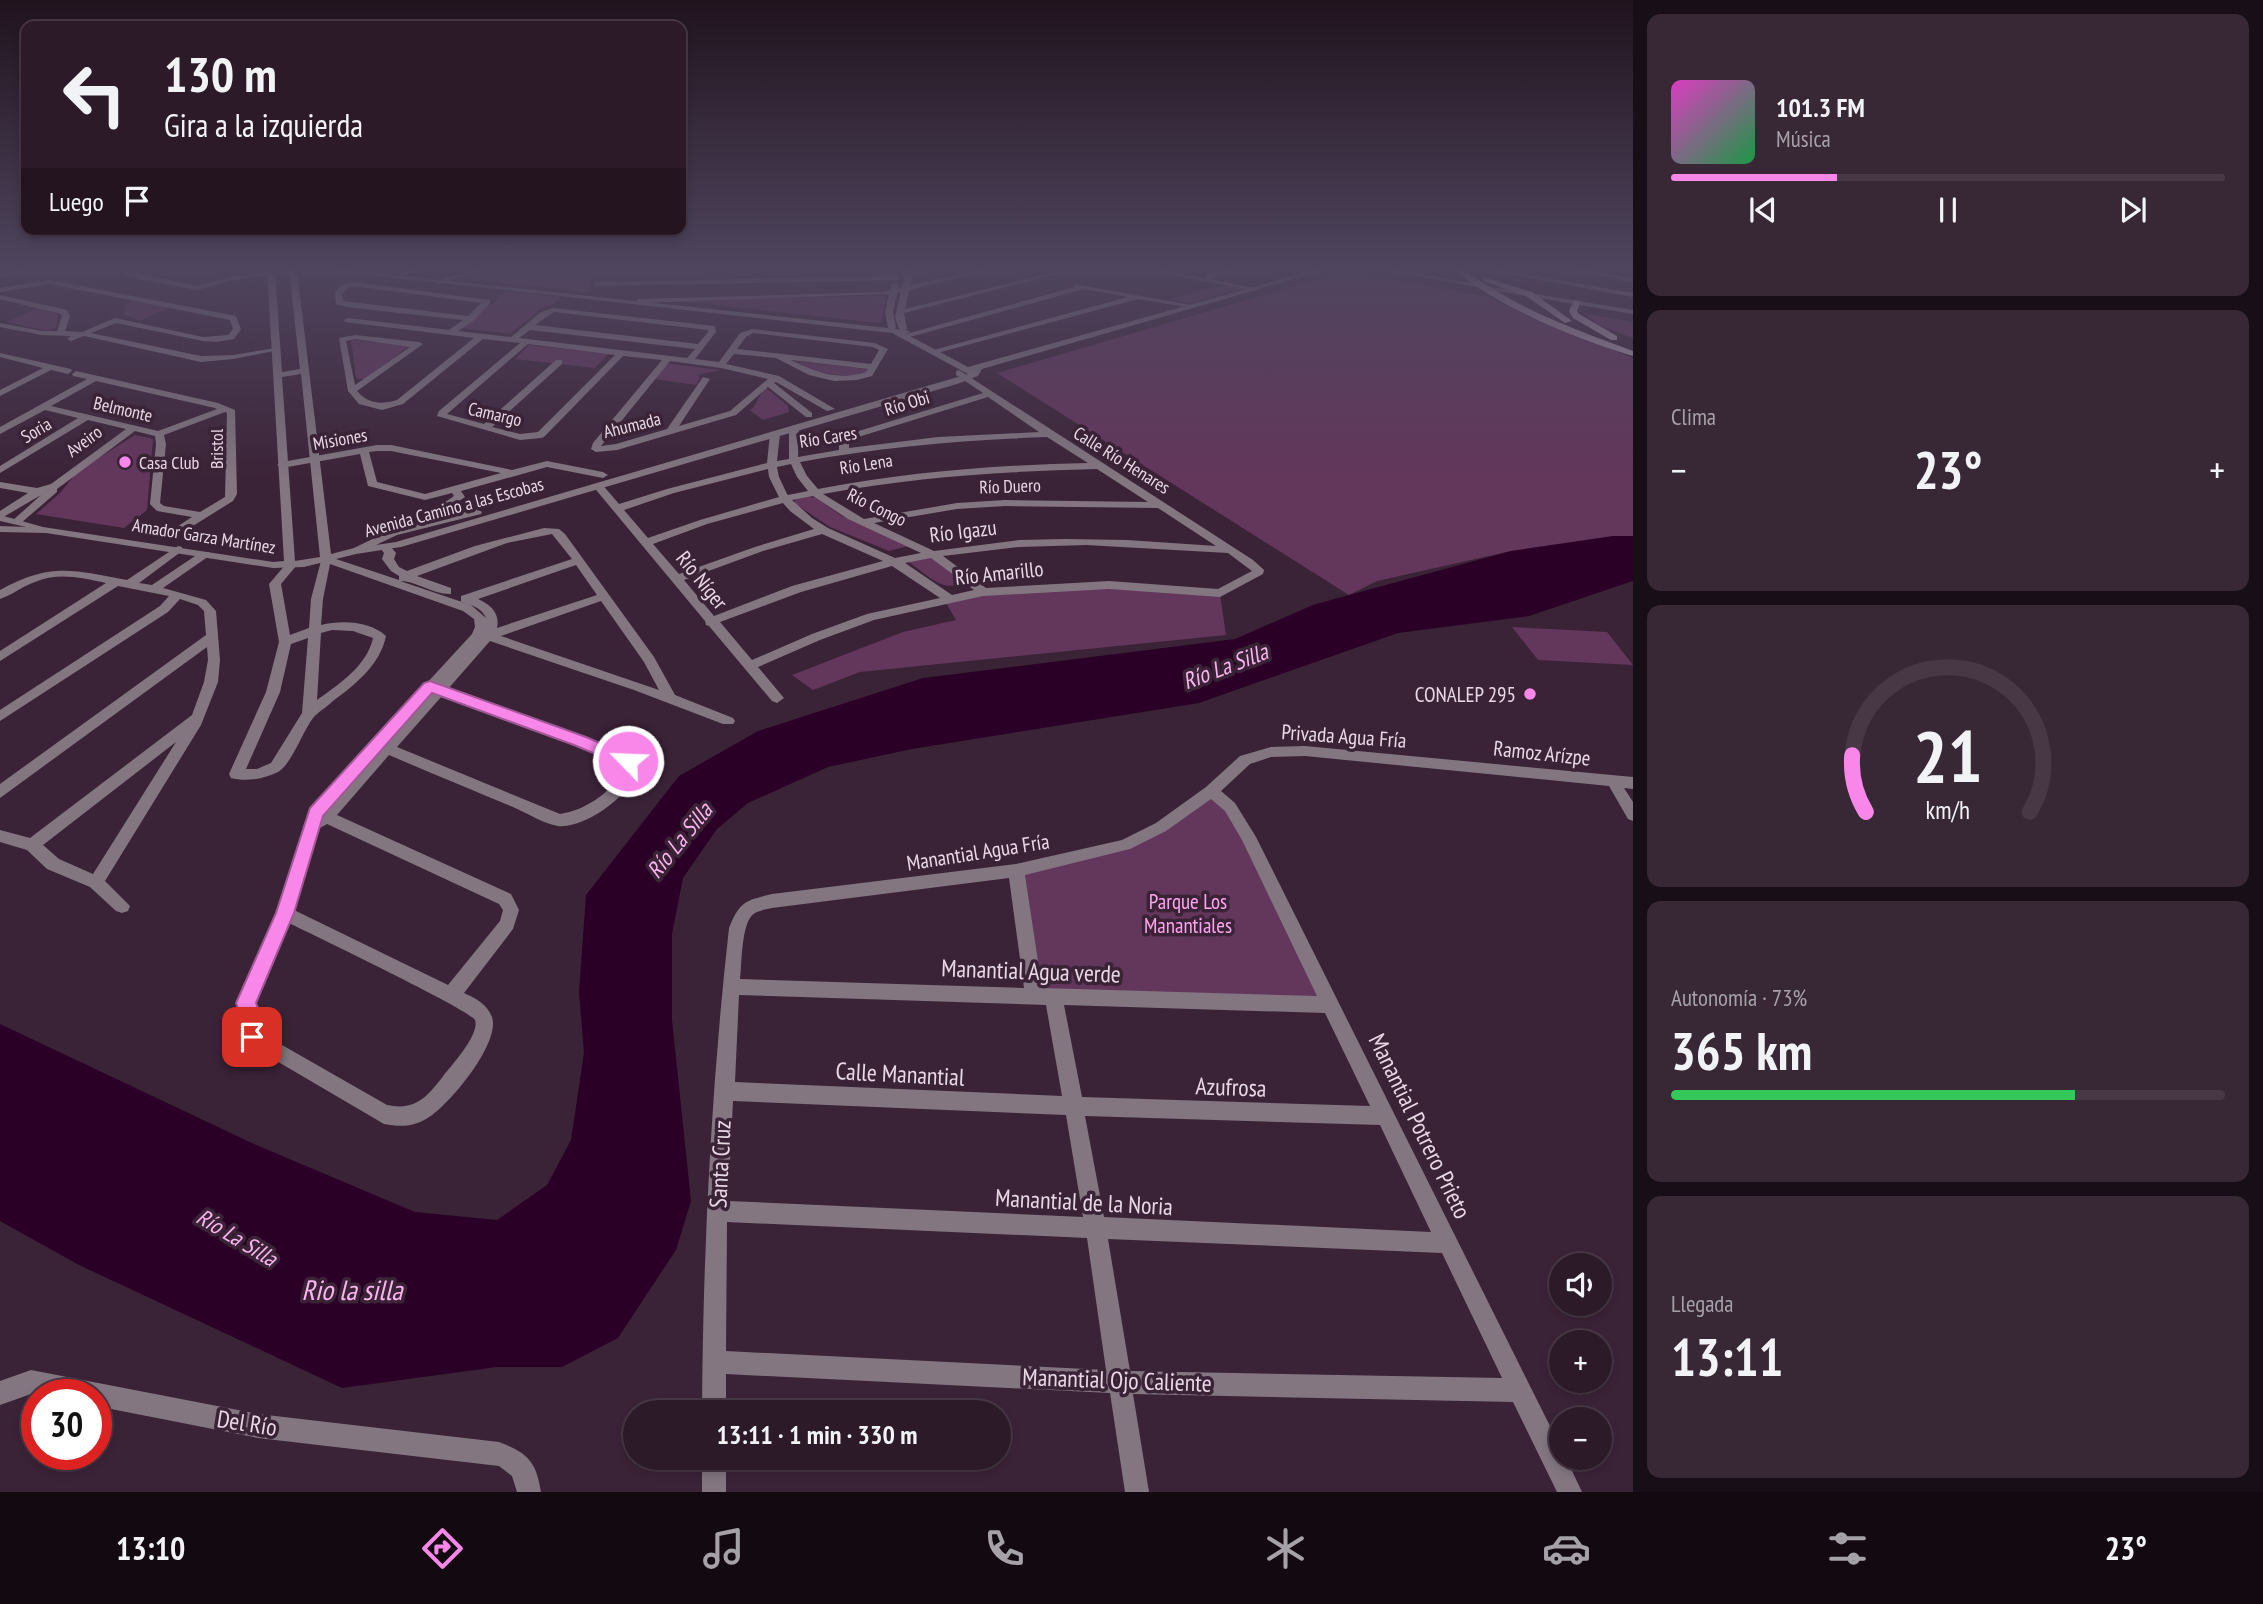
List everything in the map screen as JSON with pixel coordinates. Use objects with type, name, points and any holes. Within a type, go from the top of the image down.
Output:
[{"type":"main road","points":[[1596,340],[1633,354]]},
{"type":"main road","points":[[1614,340],[1633,346]]},
{"type":"street","points":[[82,340],[172,361],[215,364],[275,353]]},
{"type":"street","points":[[110,340],[184,356],[219,358],[275,353]]},
{"type":"street","points":[[274,340],[290,566],[275,584],[285,642],[273,692],[236,774],[258,774],[276,767],[309,713],[355,676],[380,646],[380,636],[364,629],[337,624],[285,642]]},
{"type":"street","points":[[302,340],[326,559],[317,599],[309,713]]},
{"type":"street","points":[[344,340],[352,391],[368,404],[382,407],[396,404],[477,340]]},
{"type":"street","points":[[375,340],[417,345]]},
{"type":"street","points":[[352,391],[424,340]]},
{"type":"street","points":[[500,340],[721,365],[768,378],[830,409]]},
{"type":"street","points":[[637,340],[700,347]]},
{"type":"street","points":[[689,362],[706,340]]},
{"type":"street","points":[[721,365],[741,340]]},
{"type":"street","points":[[780,358],[818,376],[836,380],[862,377],[875,368],[883,351],[882,346],[830,340]]},
{"type":"street","name":"Calle Río Henares","points":[[914,340],[969,373],[989,394],[1025,419],[1258,570]]},
{"type":"street","points":[[934,352],[979,340]]},
{"type":"street","name":"Avenida Camino a las Escobas","points":[[687,454],[794,428],[1081,340]]},
{"type":"street","name":"Camargo","points":[[525,343],[442,413],[445,419],[528,438],[547,432],[621,354]]},
{"type":"street","points":[[733,351],[875,368]]},
{"type":"street","name":"Bristol","points":[[0,355],[232,412],[232,494],[229,499],[176,532]]},
{"type":"street","points":[[172,361],[184,356]]},
{"type":"street","name":"Ahumada","points":[[667,360],[595,448],[610,449],[738,410],[768,378]]},
{"type":"street","points":[[485,428],[559,362]]},
{"type":"street","points":[[0,393],[50,367]]},
{"type":"street","points":[[278,374],[306,370]]},
{"type":"street","name":"Avenida Camino a las Escobas","points":[[356,551],[386,548],[809,415],[969,373]]},
{"type":"street","points":[[768,378],[809,415]]},
{"type":"street","points":[[0,430],[94,379]]},
{"type":"street","points":[[670,432],[706,379]]},
{"type":"street","name":"Río Obi","points":[[844,450],[844,441],[852,436],[989,394]]},
{"type":"street","name":"Belmonte","points":[[43,407],[159,434],[162,444],[155,504],[161,509],[202,516]]},
{"type":"street","points":[[159,434],[226,409]]},
{"type":"street","name":"Soria","points":[[0,470],[88,416]]},
{"type":"street","points":[[977,436],[1025,419]]},
{"type":"street","name":"Aveiro","points":[[17,521],[135,427]]},
{"type":"street","points":[[793,459],[794,428]]},
{"type":"street","name":"Río Congo","points":[[775,433],[772,463],[775,477],[795,510],[823,530],[893,562],[948,598]]},
{"type":"street","name":"Río Cares","points":[[618,508],[685,485],[772,463],[844,450],[977,436],[1049,434]]},
{"type":"street","name":"Misiones","points":[[283,468],[365,453],[403,450],[513,473]]},
{"type":"street","points":[[365,453],[372,484],[425,497],[552,463],[600,480]]},
{"type":"street","name":"Río Congo","points":[[793,459],[803,478],[836,507],[932,554],[983,592]]},
{"type":"street","name":"Río Lena","points":[[647,542],[706,520],[814,490],[914,474],[961,470],[1099,466]]},
{"type":"street","name":"Avenida Camino a las Escobas","points":[[356,551],[381,537],[600,480]]},
{"type":"street","name":"Río Níger","points":[[600,480],[618,508],[710,622],[777,698]]},
{"type":"street","points":[[0,485],[37,491]]},
{"type":"street","name":"Aveiro","points":[[0,517],[37,491],[54,490]]},
{"type":"street","points":[[453,517],[446,505],[460,497],[455,490]]},
{"type":"street","name":"Río Duero","points":[[863,522],[957,506],[1005,503],[1160,505]]},
{"type":"street","name":"Amador Garza Martínez","points":[[0,517],[46,530],[290,566],[356,551]]},
{"type":"street","name":"Amador Garza Martínez","points":[[0,529],[46,530]]},
{"type":"street","points":[[402,579],[422,568],[546,530],[558,533],[654,668],[669,695]]},
{"type":"street","points":[[676,579],[747,552],[823,530]]},
{"type":"street","name":"Río Igazu","points":[[710,622],[799,586],[932,554],[1063,542],[1231,550]]},
{"type":"street","points":[[386,548],[390,554],[388,559],[402,579]]},
{"type":"street","points":[[128,584],[178,549]]},
{"type":"street","points":[[155,588],[205,554]]},
{"type":"street","points":[[285,913],[452,995],[477,1009],[485,1017],[485,1031],[481,1042],[430,1106],[414,1116],[384,1114],[252,1037],[253,1023],[246,1003],[285,913],[318,818],[494,626],[487,608],[402,579],[326,559]]},
{"type":"street","points":[[460,601],[578,561]]},
{"type":"street","name":"Río Amarillo","points":[[749,666],[845,626],[948,598],[983,592],[1109,585],[1220,593],[1256,575],[1258,570]]},
{"type":"street","points":[[0,595],[29,578],[52,571],[72,572],[155,588],[203,601],[212,611],[214,660],[211,682],[198,718],[96,882]]},
{"type":"street","points":[[0,657],[114,582]]},
{"type":"street","points":[[0,716],[164,609],[177,595]]},
{"type":"street","points":[[483,636],[604,596]]},
{"type":"street","points":[[483,636],[669,695],[728,721]]},
{"type":"street","points":[[0,792],[212,637]]},
{"type":"street","points":[[382,747],[559,820],[570,819],[593,809],[630,775],[631,765],[617,755],[436,688]]},
{"type":"street","points":[[32,845],[198,718]]},
{"type":"street","name":"Privada Agua Fría","points":[[1211,791],[1245,760],[1271,752],[1330,753],[1447,765]]},
{"type":"street","name":"Ramoz Arízpe","points":[[1447,765],[1633,783]]},
{"type":"street","points":[[1613,781],[1633,816]]},
{"type":"street","name":"Manantial Agua Fría","points":[[739,917],[750,907],[772,901],[1016,871],[1125,845],[1161,827],[1211,791]]},
{"type":"street","name":"Manantial Potrero Prieto","points":[[1211,791],[1224,800],[1236,816],[1570,1492]]},
{"type":"street","points":[[318,818],[505,900],[511,910],[507,924],[452,995]]},
{"type":"street","points":[[0,836],[32,845],[53,864],[96,882],[122,906]]},
{"type":"street","points":[[1016,871],[1044,996],[1073,1106],[1096,1229],[1138,1492]]},
{"type":"street","name":"Santa Cruz","points":[[714,1400],[717,1211],[730,987],[739,917]]},
{"type":"street","name":"Manantial Agua verde","points":[[730,987],[1331,1005]]},
{"type":"street","name":"Calle Manantial","points":[[724,1091],[1073,1106]]},
{"type":"street","name":"Azufrosa","points":[[1073,1106],[1386,1116]]},
{"type":"street","name":"Manantial de la Noria","points":[[717,1211],[1448,1243]]},
{"type":"street","name":"Manantial Ojo Caliente","points":[[714,1362],[1121,1382],[1520,1390]]},
{"type":"street","name":"Del Río","points":[[0,1393],[31,1381],[258,1426],[499,1454],[522,1466],[527,1476],[529,1492]]},
{"type":"street","points":[[714,1470],[714,1492]]},
{"type":"green space","points":[[351,340],[409,346],[365,379],[359,379],[356,377]]},
{"type":"green space","points":[[1111,340],[1587,340],[1633,358],[1633,546],[1511,551],[1377,581],[1349,595],[997,373]]},
{"type":"green space","points":[[529,345],[608,354],[595,368],[515,359]]},
{"type":"green space","points":[[794,361],[866,369],[869,372],[830,374]]},
{"type":"green space","points":[[665,363],[721,370],[698,375],[700,378],[696,385],[655,379]]},
{"type":"green space","points":[[765,387],[788,406],[789,412],[763,420],[749,410],[753,408]]},
{"type":"green space","points":[[135,435],[153,439],[147,510],[124,528],[36,514],[60,493],[78,471]]},
{"type":"green space","points":[[796,497],[816,498],[842,516],[908,546],[889,551],[830,527],[794,503]]},
{"type":"green space","points":[[931,556],[964,582],[948,586],[941,584],[907,561]]},
{"type":"green space","points":[[1054,588],[1130,589],[1220,595],[1226,635],[860,672],[813,690],[792,675],[903,632],[956,620],[946,603],[984,595]]},
{"type":"green space","points":[[1512,627],[1607,632],[1633,665],[1538,660]]},
{"type":"green space","name":"Parque Los Manantiales","points":[[1211,791],[1224,800],[1331,1005],[1034,996],[1016,871],[1125,845]]},
{"type":"water","name":"Rio la silla","points":[[1613,536],[1633,536],[1633,581],[1529,616],[1398,633],[1199,703],[912,749],[828,767],[748,803],[717,829],[683,878],[672,934],[672,1020],[691,1201],[676,1250],[618,1338],[562,1367],[497,1367],[342,1388],[79,1265],[0,1221],[0,1024],[254,1144],[415,1212],[497,1220],[547,1185],[571,1140],[584,1053],[579,992],[586,895],[679,776],[758,731],[923,678],[1235,639],[1313,605],[1349,595],[1511,551]]},
{"type":"place","name":"Casa Club","points":[[125,462]]},
{"type":"place","name":"CONALEP 295","points":[[1530,694]]},
{"type":"route","points":[[252,1037],[253,1023],[246,1003],[298,878],[316,813],[430,687],[628,761]]},
{"type":"water label","name":"Río La Silla","points":[[1225,666]]},
{"type":"water label","name":"Río La Silla","points":[[679,840]]},
{"type":"water label","name":"Río La Silla","points":[[237,1237]]}]
